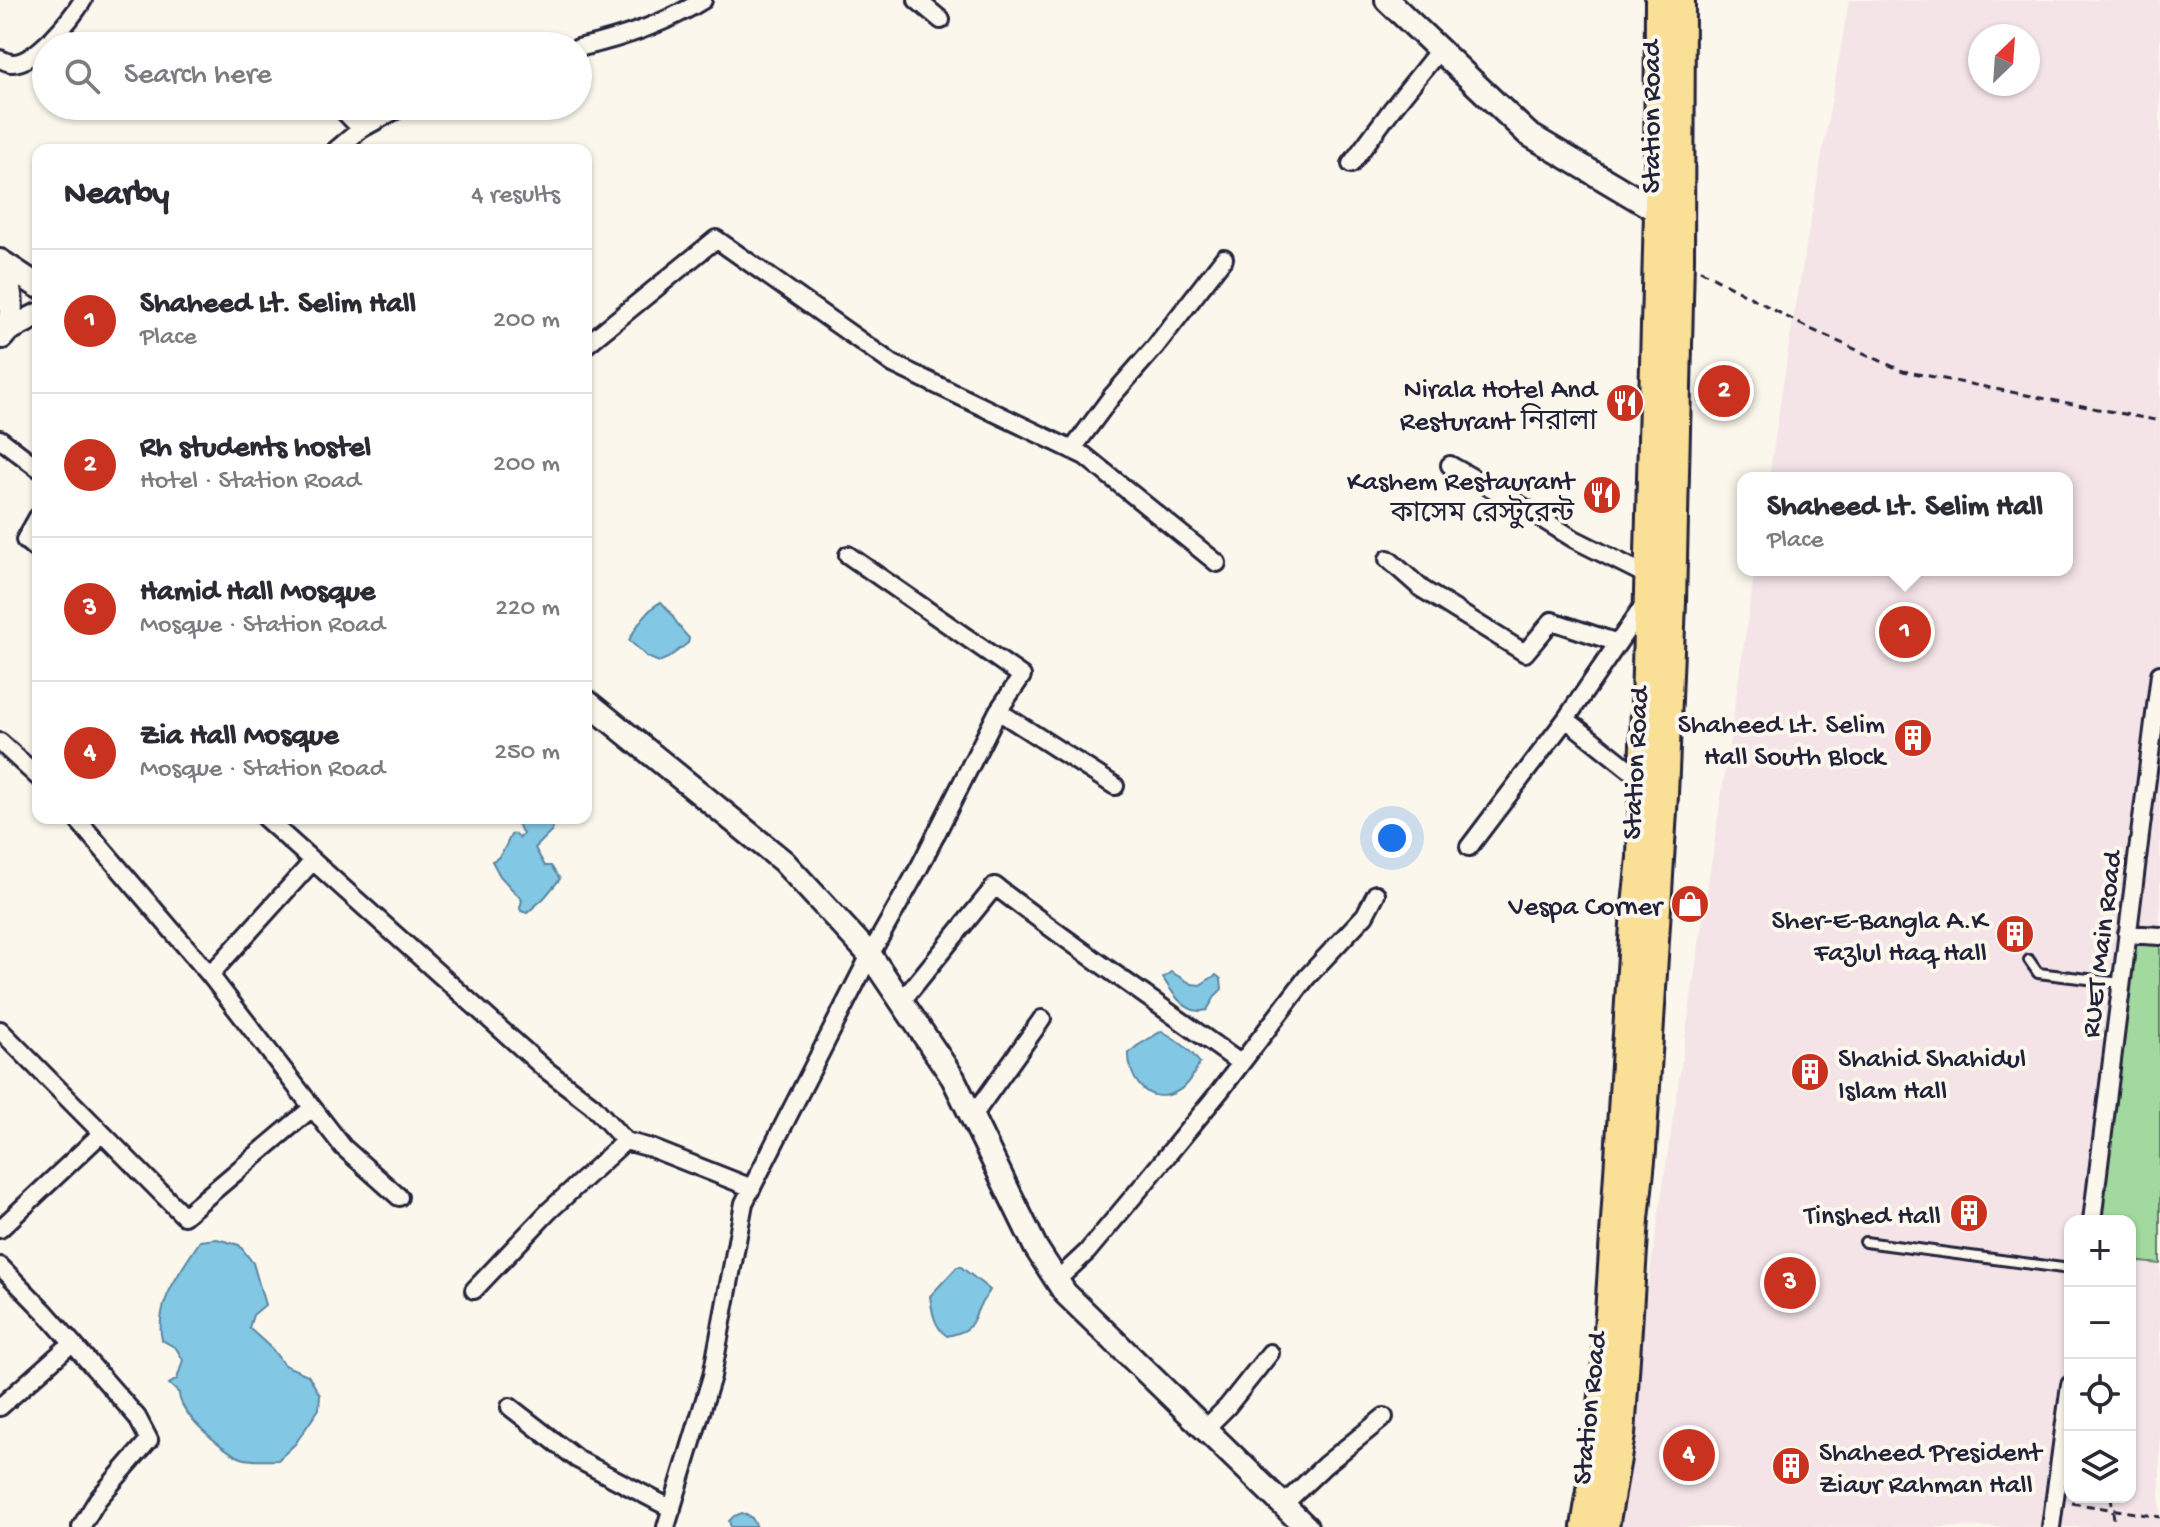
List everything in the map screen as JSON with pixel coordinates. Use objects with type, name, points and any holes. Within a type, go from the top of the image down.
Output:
[{"type":"main road","points":[[1387,0],[1528,134],[1669,218]]},
{"type":"main road","name":"Station Road","points":[[1605,1527],[1621,1435],[1642,1150],[1663,811],[1672,602],[1680,259],[1669,218],[1659,0]]},
{"type":"main road","name":"Station Road","points":[[1585,1527],[1605,1376],[1634,924],[1641,858],[1648,588],[1681,0]]},
{"type":"main road","points":[[0,263],[32,282]]},
{"type":"main road","points":[[0,263],[12,295],[12,308],[4,335]]},
{"type":"main road","points":[[4,335],[32,319]]},
{"type":"main road","points":[[592,706],[783,861],[870,955],[953,1078],[1036,1248],[1065,1293],[1306,1527]]},
{"type":"street","points":[[58,32],[83,0]]},
{"type":"street","points":[[592,45],[679,15],[703,0]]},
{"type":"street","points":[[917,0],[941,20]]},
{"type":"street","points":[[1351,164],[1440,49]]},
{"type":"street","points":[[0,59],[10,63],[22,61],[32,55]]},
{"type":"street","points":[[352,120],[361,129]]},
{"type":"street","points":[[343,144],[377,120]]},
{"type":"street","points":[[592,340],[716,239],[893,364],[1085,456],[1217,563]]},
{"type":"street","points":[[1072,450],[1224,258]]},
{"type":"street","points":[[0,439],[32,463]]},
{"type":"street","points":[[1450,465],[1507,497],[1648,588],[1618,643],[1566,719],[1469,847]]},
{"type":"street","points":[[32,528],[25,540],[32,546]]},
{"type":"street","points":[[666,1527],[712,1376],[744,1203],[998,711],[1022,676],[848,555]]},
{"type":"street","points":[[1388,559],[1422,589],[1525,653],[1552,621],[1618,643]]},
{"type":"street","name":"RUET Main Road","points":[[2093,1215],[2160,674]]},
{"type":"street","points":[[998,711],[1115,786]]},
{"type":"street","points":[[1566,719],[1644,781]]},
{"type":"street","points":[[0,742],[32,771]]},
{"type":"street","points":[[81,824],[210,975],[343,1147],[399,1197]]},
{"type":"street","points":[[272,824],[545,1069],[592,1105],[625,1141],[651,1148],[752,1188]]},
{"type":"street","points":[[210,975],[313,861]]},
{"type":"street","points":[[901,1002],[995,886],[1068,942],[1240,1063]]},
{"type":"street","points":[[1057,1280],[1087,1252],[1220,1091],[1307,977],[1365,915],[1376,894]]},
{"type":"street","points":[[2127,934],[2160,936]]},
{"type":"street","points":[[972,1117],[1042,1019]]},
{"type":"street","points":[[0,1030],[184,1216],[312,1108]]},
{"type":"street","points":[[0,1229],[102,1133]]},
{"type":"street","points":[[474,1290],[549,1211],[625,1141]]},
{"type":"street","points":[[0,1266],[45,1312],[137,1417],[149,1440],[98,1499],[81,1527]]},
{"type":"street","points":[[0,1407],[72,1343]]},
{"type":"street","points":[[1205,1429],[1227,1407],[1270,1353]]},
{"type":"street","points":[[510,1407],[577,1459],[672,1509]]},
{"type":"street","points":[[1283,1505],[1325,1465],[1384,1417]]},
{"type":"street","points":[[2051,1527],[2064,1431]]},
{"type":"lane","points":[[2029,960],[2038,973],[2121,983]]},
{"type":"lane","points":[[1865,1242],[2064,1268]]},
{"type":"path","points":[[1680,259],[1804,326],[1903,371],[2160,421]]},
{"type":"path","points":[[2056,1501],[2160,1517]]},
{"type":"path","points":[[2112,1503],[2115,1527]]},
{"type":"shaded area","points":[[1849,0],[2160,0],[2160,1527],[1612,1527],[1754,576],[2073,576],[2073,472],[1770,472]]},
{"type":"green space","points":[[2127,934],[2160,937],[2160,1264],[2136,1262],[2136,1215],[2093,1215]]},
{"type":"water","points":[[661,602],[689,638],[688,643],[659,662],[647,657],[629,640],[646,614]]},
{"type":"water","points":[[518,824],[553,824],[552,831],[535,848],[545,866],[551,866],[560,879],[527,913],[521,911],[522,900],[500,876],[492,861],[501,854],[511,835],[516,834],[520,838],[523,834]]},
{"type":"water","points":[[1171,972],[1200,985],[1216,975],[1221,979],[1222,989],[1207,1010],[1193,1010],[1181,1002],[1163,978]]},
{"type":"water","points":[[1162,1031],[1183,1045],[1200,1063],[1180,1090],[1157,1095],[1142,1088],[1136,1080],[1129,1053]]},
{"type":"water","points":[[217,1239],[239,1245],[253,1263],[265,1305],[253,1315],[249,1328],[284,1365],[308,1375],[320,1395],[319,1409],[295,1444],[278,1460],[243,1459],[231,1453],[193,1420],[179,1393],[169,1384],[177,1379],[183,1360],[176,1348],[162,1340],[165,1300],[200,1241]]},
{"type":"water","points":[[957,1267],[990,1290],[969,1328],[947,1336],[936,1323],[930,1296]]},
{"type":"water","points":[[742,1513],[752,1518],[757,1527],[731,1527],[729,1521]]},
{"type":"place","name":"Rh students hostel","points":[[1724,391]]},
{"type":"place","name":"Nirala Hotel And Resturant নিরালা","points":[[1625,403]]},
{"type":"place","name":"Kashem Restaurant কাসেম রেস্টুরেন্ট","points":[[1602,495]]},
{"type":"place","name":"Shaheed Lt. Selim Hall","points":[[1905,632]]},
{"type":"place","name":"Shaheed Lt. Selim Hall South Block","points":[[1913,738]]},
{"type":"place","name":"Vespa Corner","points":[[1690,904]]},
{"type":"place","name":"Sher-E-Bangla A.K Fazlul Haq Hall","points":[[2015,934]]},
{"type":"place","name":"Shahid Shahidul Islam Hall","points":[[1810,1072]]},
{"type":"place","name":"Tinshed Hall","points":[[1969,1213]]},
{"type":"place","name":"Hamid Hall Mosque","points":[[1790,1283]]},
{"type":"place","name":"Zia Hall Mosque","points":[[1689,1455]]},
{"type":"place","name":"Shaheed President Ziaur Rahman Hall","points":[[1791,1466]]}]
